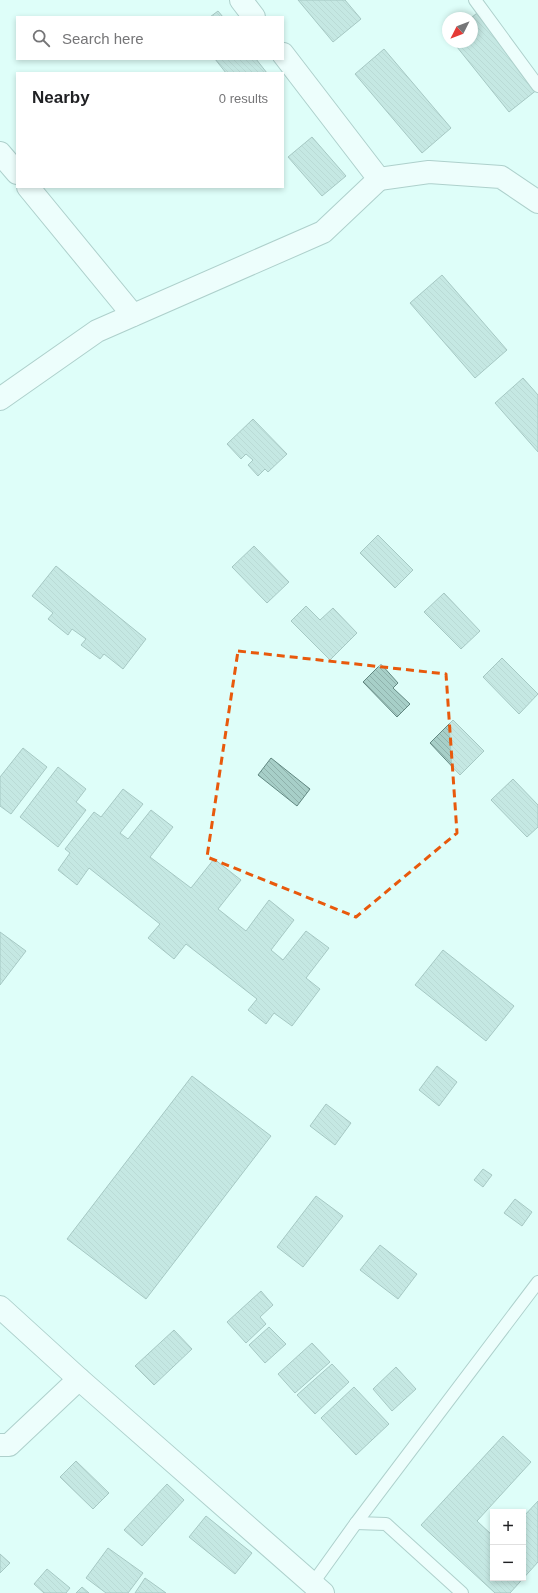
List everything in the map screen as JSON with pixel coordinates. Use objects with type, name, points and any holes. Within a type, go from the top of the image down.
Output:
[{"type":"street","points":[[241,0],[253,16]]},
{"type":"street","points":[[284,55],[379,179]]},
{"type":"street","points":[[0,152],[16,172]]},
{"type":"street","points":[[0,399],[97,331],[323,232],[379,179],[429,172],[501,177],[538,202]]},
{"type":"street","points":[[29,188],[133,315]]},
{"type":"street","points":[[0,1307],[79,1379],[318,1588]]},
{"type":"street","points":[[3,1448],[79,1379]]},
{"type":"lane","points":[[475,0],[538,86]]},
{"type":"lane","points":[[318,1588],[356,1523],[538,1282]]},
{"type":"lane","points":[[356,1523],[386,1524],[462,1593]]},
{"type":"highlighted area","points":[[238,651],[446,674],[457,833],[356,917],[207,857]]},
{"type":"building","points":[[298,0],[345,0],[361,19],[333,42]]},
{"type":"building","points":[[218,11],[222,16],[211,16]]},
{"type":"building","points":[[478,14],[538,89],[509,112],[458,48],[478,48]]},
{"type":"building","points":[[384,49],[451,128],[422,153],[355,74]]},
{"type":"building","points":[[216,60],[257,60],[266,72],[225,72]]},
{"type":"building","points":[[312,137],[346,176],[322,196],[288,157]]},
{"type":"building","points":[[442,275],[507,350],[475,378],[410,303]]},
{"type":"building","points":[[523,378],[538,395],[538,452],[495,403]]},
{"type":"building","points":[[253,419],[287,454],[268,472],[265,469],[258,476],[248,465],[253,460],[246,454],[241,459],[227,444]]},
{"type":"building","points":[[378,535],[413,570],[395,588],[360,553]]},
{"type":"building","points":[[254,546],[289,582],[267,603],[232,567]]},
{"type":"building","points":[[56,566],[146,639],[123,669],[104,654],[100,659],[81,645],[86,639],[72,629],[68,635],[48,619],[53,613],[32,596]]},
{"type":"building","points":[[444,593],[480,631],[461,649],[424,612]]},
{"type":"building","points":[[306,606],[320,620],[333,608],[357,633],[330,660],[291,621]]},
{"type":"building","points":[[502,658],[538,694],[519,714],[483,677]]},
{"type":"building","points":[[381,664],[398,683],[393,688],[410,704],[397,717],[363,682]]},
{"type":"building","points":[[453,720],[484,751],[460,775],[430,743]]},
{"type":"building","points":[[23,748],[47,767],[11,814],[0,806],[0,777]]},
{"type":"building","points":[[271,758],[310,789],[297,806],[258,775]]},
{"type":"building","points":[[58,767],[86,789],[76,802],[86,810],[58,847],[20,817]]},
{"type":"building","points":[[513,779],[538,805],[538,827],[527,837],[491,800]]},
{"type":"building","points":[[123,789],[143,804],[120,833],[128,839],[151,810],[173,827],[150,857],[191,888],[214,859],[241,880],[218,909],[246,931],[269,900],[294,920],[271,950],[283,960],[306,931],[329,948],[306,978],[320,989],[292,1026],[274,1013],[266,1024],[248,1010],[257,999],[186,944],[174,959],[148,938],[160,924],[89,868],[77,885],[58,870],[70,853],[65,849],[94,812],[101,817]]},
{"type":"building","points":[[0,932],[26,951],[0,985]]},
{"type":"building","points":[[443,950],[514,1006],[486,1041],[415,985]]},
{"type":"building","points":[[437,1066],[457,1082],[439,1106],[419,1090]]},
{"type":"building","points":[[192,1076],[271,1136],[146,1299],[67,1239]]},
{"type":"building","points":[[326,1104],[351,1123],[335,1145],[310,1126]]},
{"type":"building","points":[[483,1169],[492,1175],[483,1187],[474,1180]]},
{"type":"building","points":[[316,1196],[343,1216],[303,1267],[277,1247]]},
{"type":"building","points":[[515,1199],[532,1212],[522,1226],[504,1213]]},
{"type":"building","points":[[380,1245],[417,1274],[398,1299],[360,1270]]},
{"type":"building","points":[[261,1291],[273,1305],[260,1317],[266,1324],[246,1343],[227,1322]]},
{"type":"building","points":[[269,1327],[286,1344],[265,1363],[249,1345]]},
{"type":"building","points":[[174,1330],[192,1349],[154,1385],[135,1366]]},
{"type":"building","points":[[312,1343],[330,1362],[295,1393],[278,1374]]},
{"type":"building","points":[[332,1364],[349,1382],[315,1414],[297,1395]]},
{"type":"building","points":[[396,1367],[416,1389],[392,1411],[373,1389]]},
{"type":"building","points":[[354,1387],[389,1424],[356,1455],[321,1418]]},
{"type":"building","points":[[503,1436],[531,1462],[477,1521],[490,1533],[490,1581],[521,1581],[510,1593],[495,1593],[421,1525]]},
{"type":"building","points":[[76,1461],[109,1493],[93,1509],[60,1477]]},
{"type":"building","points":[[167,1484],[184,1500],[142,1546],[124,1530]]},
{"type":"building","points":[[538,1501],[538,1562],[526,1575],[526,1514]]},
{"type":"building","points":[[206,1516],[252,1553],[235,1574],[189,1537]]},
{"type":"building","points":[[108,1548],[143,1573],[128,1593],[106,1593],[86,1578]]},
{"type":"building","points":[[0,1554],[10,1563],[0,1573]]},
{"type":"building","points":[[47,1569],[70,1588],[66,1593],[44,1593],[34,1584]]},
{"type":"building","points":[[145,1578],[166,1593],[135,1593]]},
{"type":"building","points":[[82,1587],[89,1593],[76,1593]]}]
